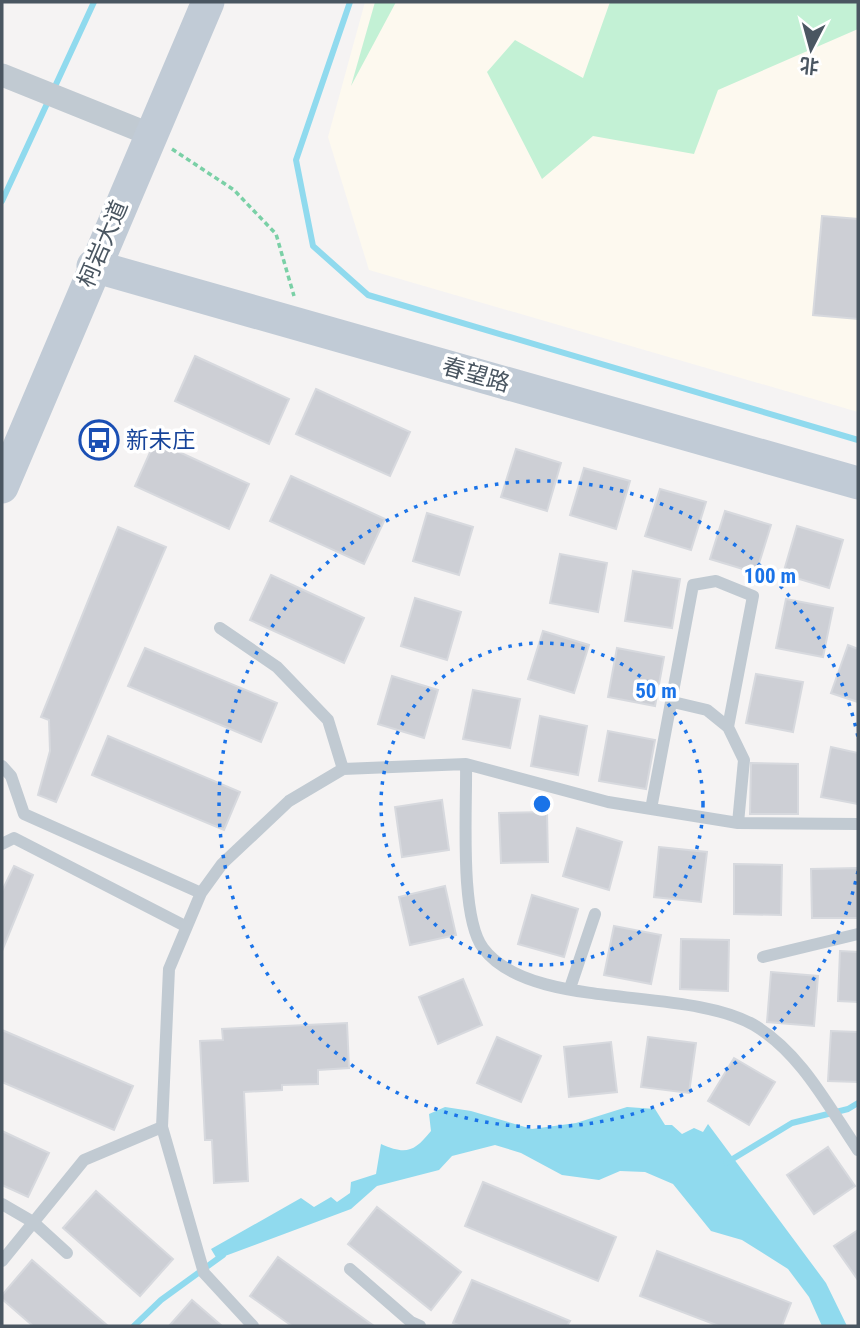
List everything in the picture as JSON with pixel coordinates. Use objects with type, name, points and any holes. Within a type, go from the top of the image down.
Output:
[{"type":"street","name":"柯岩大道","points":[[2,487],[149,134],[208,2]]},
{"type":"street","points":[[2,75],[149,134]]},
{"type":"street","name":"春望路","points":[[93,266],[858,483]]},
{"type":"lane","points":[[651,809],[693,584],[716,581],[752,596],[728,727]]},
{"type":"lane","points":[[220,628],[277,667],[328,720],[343,769]]},
{"type":"lane","points":[[673,702],[707,710],[728,727],[744,761],[738,822]]},
{"type":"lane","points":[[466,764],[468,908],[482,947],[516,975],[570,988],[715,1010],[754,1025],[797,1060],[858,1150]]},
{"type":"lane","points":[[253,1326],[204,1273],[162,1127],[169,969],[185,926],[201,894],[222,864],[289,801],[343,769],[466,764],[608,802],[651,809],[738,822],[858,824]]},
{"type":"lane","points":[[2,766],[11,776],[24,814],[201,894]]},
{"type":"lane","points":[[2,844],[13,838],[185,926]]},
{"type":"lane","points":[[570,988],[595,914]]},
{"type":"lane","points":[[763,957],[858,934]]},
{"type":"lane","points":[[2,1261],[84,1160],[162,1127]]},
{"type":"lane","points":[[2,1205],[33,1222],[67,1253]]},
{"type":"lane","points":[[350,1269],[411,1322],[420,1326]]},
{"type":"path","points":[[149,134],[234,190],[276,234],[295,300]]},
{"type":"shaded area","points":[[365,2],[858,2],[858,412],[369,270],[328,137]]},
{"type":"green space","points":[[375,2],[396,2],[351,86]]},
{"type":"green space","points":[[610,2],[858,2],[858,29],[718,90],[694,154],[593,136],[542,179],[487,72],[515,40],[583,78]]},
{"type":"water","points":[[445,1107],[471,1111],[532,1129],[576,1123],[627,1107],[655,1109],[665,1125],[672,1125],[682,1134],[694,1128],[703,1132],[708,1124],[826,1283],[847,1326],[822,1326],[809,1297],[788,1269],[742,1240],[711,1231],[673,1184],[645,1172],[620,1171],[599,1180],[562,1175],[521,1153],[495,1145],[452,1156],[439,1170],[377,1186],[351,1209],[217,1259],[211,1249],[301,1198],[314,1207],[331,1197],[337,1202],[350,1193],[351,1182],[376,1174],[381,1144],[397,1150],[409,1150],[431,1131],[429,1114]]},
{"type":"building","points":[[822,216],[858,219],[858,319],[813,315]]},
{"type":"building","points":[[195,356],[289,399],[269,444],[175,401]]},
{"type":"building","points":[[316,389],[410,432],[390,476],[296,434]]},
{"type":"building","points":[[155,441],[249,484],[229,529],[135,486]]},
{"type":"building","points":[[516,449],[561,463],[547,511],[501,497]]},
{"type":"building","points":[[584,468],[630,481],[616,529],[570,515]]},
{"type":"building","points":[[291,476],[385,519],[364,564],[270,521]]},
{"type":"building","points":[[660,489],[706,502],[691,550],[645,536]]},
{"type":"building","points":[[725,511],[771,525],[756,573],[710,559]]},
{"type":"building","points":[[427,513],[473,527],[459,575],[413,561]]},
{"type":"building","points":[[797,526],[843,540],[829,588],[783,574]]},
{"type":"building","points":[[118,527],[166,547],[56,802],[38,795],[50,751],[49,720],[41,717]]},
{"type":"building","points":[[560,554],[607,563],[598,612],[550,603]]},
{"type":"building","points":[[633,571],[680,579],[672,628],[625,621]]},
{"type":"building","points":[[271,575],[364,618],[344,663],[250,620]]},
{"type":"building","points":[[415,598],[461,612],[447,660],[401,646]]},
{"type":"building","points":[[786,599],[833,608],[823,657],[776,648]]},
{"type":"building","points":[[543,631],[589,645],[574,693],[528,679]]},
{"type":"building","points":[[848,645],[858,649],[858,702],[831,693]]},
{"type":"building","points":[[145,648],[277,703],[261,742],[128,686]]},
{"type":"building","points":[[617,648],[664,657],[655,706],[608,697]]},
{"type":"building","points":[[756,674],[803,682],[793,732],[746,723]]},
{"type":"building","points":[[392,676],[438,690],[424,738],[378,724]]},
{"type":"building","points":[[473,690],[520,699],[510,748],[463,739]]},
{"type":"building","points":[[540,716],[587,726],[578,775],[531,766]]},
{"type":"building","points":[[608,731],[655,740],[646,789],[599,781]]},
{"type":"building","points":[[108,736],[240,792],[224,830],[92,775]]},
{"type":"building","points":[[831,747],[858,753],[858,804],[821,797]]},
{"type":"building","points":[[751,763],[798,764],[798,814],[750,814]]},
{"type":"building","points":[[442,800],[449,850],[402,857],[395,807]]},
{"type":"building","points":[[547,812],[548,862],[501,863],[499,813]]},
{"type":"building","points":[[577,828],[622,842],[609,890],[563,876]]},
{"type":"building","points":[[659,847],[707,852],[701,902],[654,897]]},
{"type":"building","points":[[734,864],[782,865],[781,915],[734,914]]},
{"type":"building","points":[[14,866],[33,875],[2,951],[2,891]]},
{"type":"building","points":[[858,868],[858,918],[812,918],[811,869]]},
{"type":"building","points":[[445,886],[456,935],[410,945],[399,897]]},
{"type":"building","points":[[532,895],[578,909],[564,957],[518,944]]},
{"type":"building","points":[[614,926],[661,935],[651,984],[604,975]]},
{"type":"building","points":[[681,939],[729,940],[728,991],[680,989]]},
{"type":"building","points":[[840,951],[858,952],[858,1002],[838,1001]]},
{"type":"building","points":[[771,972],[818,976],[814,1026],[767,1022]]},
{"type":"building","points":[[463,979],[482,1025],[438,1044],[419,997]]},
{"type":"building","points":[[347,1023],[349,1068],[318,1070],[318,1084],[282,1085],[282,1090],[244,1092],[248,1181],[214,1183],[212,1140],[205,1140],[200,1041],[223,1040],[222,1029]]},
{"type":"building","points":[[2,1030],[133,1086],[114,1130],[2,1082]]},
{"type":"building","points":[[831,1031],[858,1032],[858,1082],[828,1081]]},
{"type":"building","points":[[497,1037],[541,1056],[521,1102],[477,1083]]},
{"type":"building","points":[[648,1037],[696,1043],[689,1093],[641,1087]]},
{"type":"building","points":[[611,1042],[617,1092],[569,1097],[564,1047]]},
{"type":"building","points":[[734,1058],[775,1082],[749,1125],[708,1101]]},
{"type":"building","points":[[2,1131],[49,1153],[28,1197],[2,1185]]},
{"type":"building","points":[[828,1147],[855,1186],[814,1214],[787,1175]]},
{"type":"building","points":[[483,1182],[616,1237],[598,1281],[465,1226]]},
{"type":"building","points":[[96,1191],[173,1259],[140,1296],[63,1228]]},
{"type":"building","points":[[377,1207],[461,1272],[431,1310],[348,1244]]},
{"type":"building","points":[[858,1230],[858,1280],[834,1246]]},
{"type":"building","points":[[657,1251],[791,1303],[782,1326],[719,1326],[640,1296]]},
{"type":"building","points":[[278,1257],[374,1326],[292,1326],[250,1296]]},
{"type":"building","points":[[32,1260],[108,1326],[33,1326],[2,1299],[2,1295]]},
{"type":"building","points":[[472,1280],[570,1321],[567,1326],[461,1326],[453,1323]]},
{"type":"building","points":[[192,1300],[222,1326],[169,1326]]},
{"type":"waterway","points":[[2,201],[94,2]]},
{"type":"waterway","points":[[350,2],[296,160],[313,246],[368,295],[858,440]]},
{"type":"waterway","points":[[726,1163],[792,1123],[848,1109],[858,1103]]},
{"type":"waterway","points":[[134,1326],[161,1300],[223,1255]]},
{"type":"place","name":"新未庄","points":[[99,440]]}]
